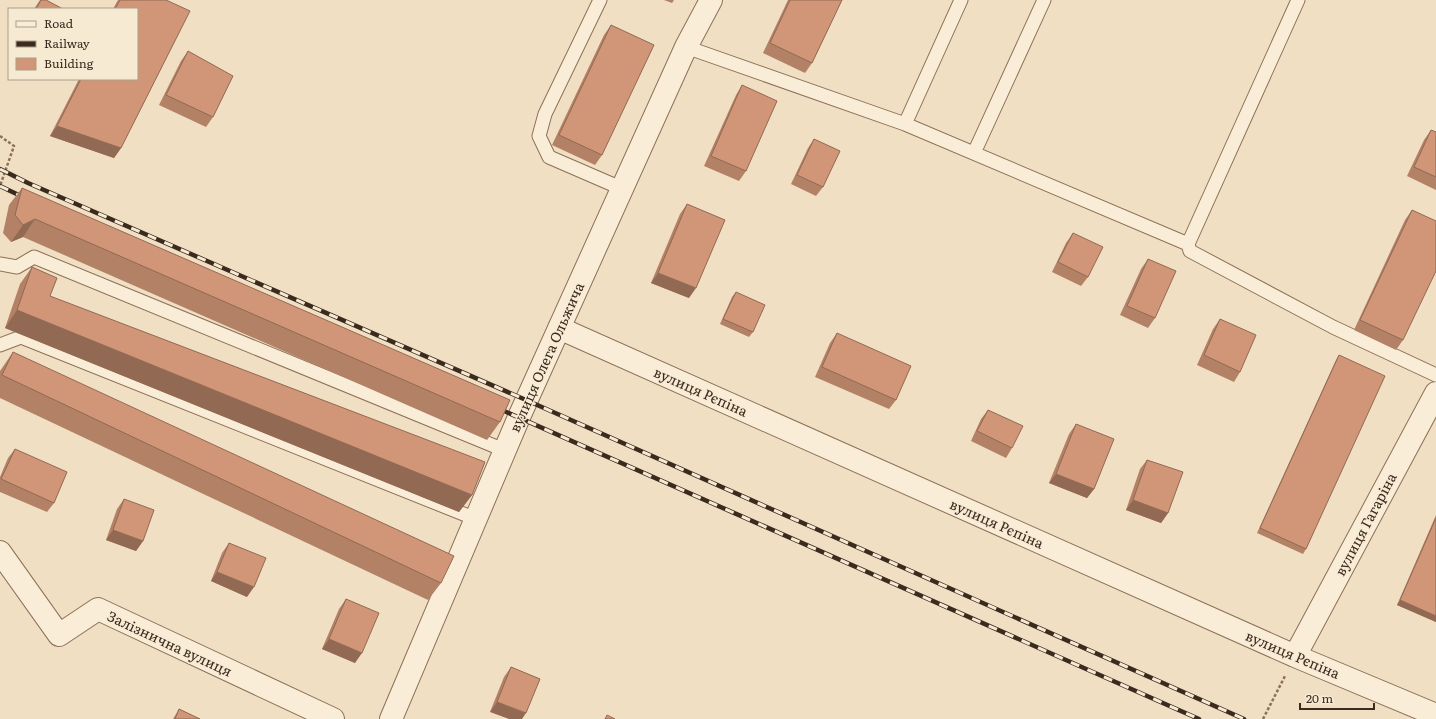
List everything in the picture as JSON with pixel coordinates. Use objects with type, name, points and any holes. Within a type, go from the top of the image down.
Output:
[{"type":"street","name":"вулиця Олега Ольжича","points":[[391,719],[504,450],[686,47],[711,0]]},
{"type":"street","name":"вулиця Рєпіна","points":[[559,328],[1295,656],[1436,715]]},
{"type":"street","name":"вулиця Гагаріна","points":[[1295,656],[1436,393]]},
{"type":"street","name":"Залізнична вулиця","points":[[0,552],[59,635],[98,609],[333,719]]},
{"type":"lane","points":[[600,0],[545,114],[539,136],[549,157],[623,189]]},
{"type":"lane","points":[[905,124],[961,0]]},
{"type":"lane","points":[[974,153],[1044,0]]},
{"type":"lane","points":[[1298,0],[1188,244],[1190,251],[1333,327],[1436,374]]},
{"type":"lane","points":[[686,47],[905,124],[1188,244]]},
{"type":"lane","points":[[0,264],[17,267],[34,257],[504,450]]},
{"type":"lane","points":[[0,344],[21,337],[476,519]]},
{"type":"path","points":[[0,136],[14,146],[0,186]]},
{"type":"path","points":[[1263,719],[1295,656]]},
{"type":"building","points":[[41,0],[46,0],[61,8],[37,8]]},
{"type":"building","points":[[120,0],[166,0],[190,11],[121,148],[57,126],[80,80],[138,80],[138,8],[116,8]]},
{"type":"building","points":[[790,0],[842,0],[812,63],[770,43]]},
{"type":"building","points":[[611,25],[654,45],[602,155],[559,135]]},
{"type":"building","points":[[188,51],[233,76],[213,117],[166,95]]},
{"type":"building","points":[[742,85],[777,101],[746,171],[711,156]]},
{"type":"building","points":[[1431,130],[1436,132],[1436,177],[1414,167]]},
{"type":"building","points":[[814,139],[840,151],[823,187],[797,175]]},
{"type":"building","points":[[22,188],[510,400],[500,422],[35,219],[23,225],[15,215]]},
{"type":"building","points":[[687,204],[725,220],[696,288],[658,273]]},
{"type":"building","points":[[1412,210],[1436,221],[1436,271],[1403,340],[1360,320]]},
{"type":"building","points":[[1073,233],[1103,247],[1088,277],[1058,262]]},
{"type":"building","points":[[1148,259],[1176,271],[1155,318],[1127,306]]},
{"type":"building","points":[[32,267],[57,278],[50,296],[485,462],[472,495],[17,310]]},
{"type":"building","points":[[736,292],[765,305],[753,332],[723,319]]},
{"type":"building","points":[[1220,319],[1256,335],[1240,372],[1204,355]]},
{"type":"building","points":[[837,333],[911,366],[896,400],[822,367]]},
{"type":"building","points":[[13,352],[454,556],[441,583],[2,375]]},
{"type":"building","points":[[1339,355],[1385,376],[1306,549],[1260,528]]},
{"type":"building","points":[[988,410],[1023,426],[1012,448],[977,431]]},
{"type":"building","points":[[1076,424],[1114,439],[1094,489],[1056,474]]},
{"type":"building","points":[[15,449],[67,472],[54,503],[1,479]]},
{"type":"building","points":[[1147,460],[1183,472],[1168,513],[1133,500]]},
{"type":"building","points":[[124,499],[154,510],[143,541],[113,530]]},
{"type":"building","points":[[1436,518],[1436,616],[1400,600]]},
{"type":"building","points":[[229,543],[266,558],[254,587],[217,572]]},
{"type":"building","points":[[346,599],[379,613],[362,653],[329,639]]},
{"type":"building","points":[[511,667],[540,679],[526,713],[497,702]]},
{"type":"building","points":[[179,709],[200,719],[175,719]]},
{"type":"building","points":[[607,715],[615,719],[605,719]]},
{"type":"railway","points":[[0,169],[28,183],[526,400],[1244,719]]},
{"type":"railway","points":[[0,186],[27,199]]},
{"type":"railway","points":[[495,407],[1199,719]]}]
